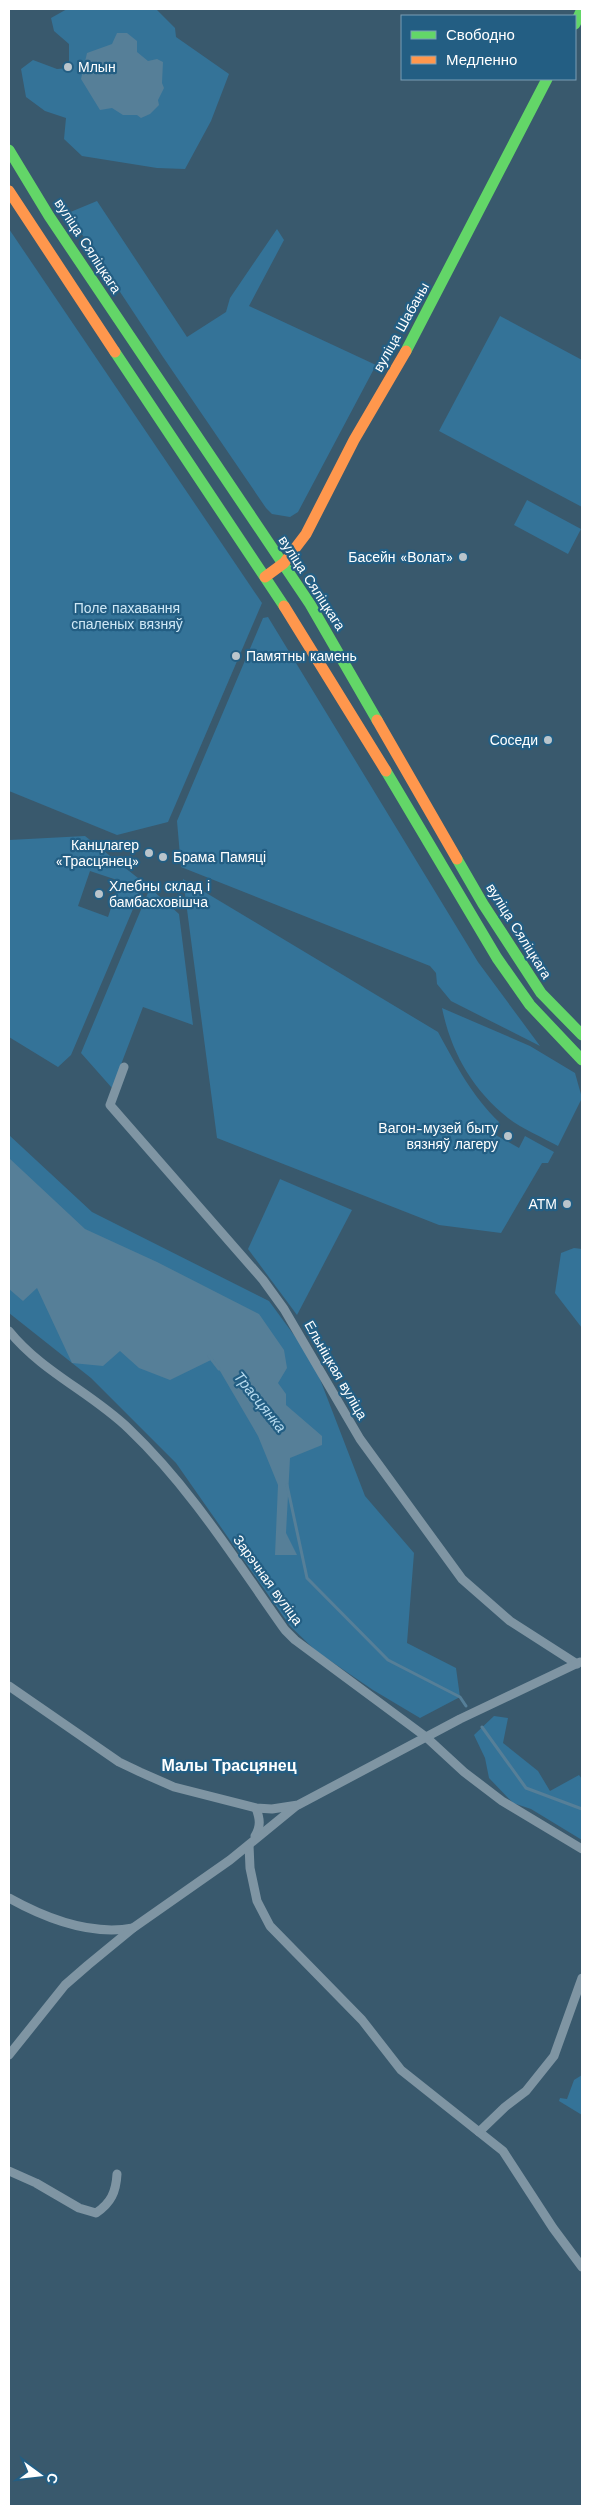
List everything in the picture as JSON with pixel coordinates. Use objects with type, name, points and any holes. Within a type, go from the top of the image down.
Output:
[{"type":"main road","points":[[576,22],[582,9]]},
{"type":"main road","name":"вуліца Шабаны","points":[[265,577],[284,563],[306,534],[354,440],[410,344],[546,80]]},
{"type":"main road","name":"вуліца Сяліцкага","points":[[9,150],[55,225],[284,563],[379,721],[483,904],[540,993],[582,1035]]},
{"type":"main road","points":[[9,192],[239,542],[265,577],[363,732],[497,958],[530,1005],[582,1060]]},
{"type":"street","name":"Ельніцкая вуліца","points":[[124,1067],[110,1106],[263,1280],[284,1309],[360,1439],[462,1579],[510,1621],[580,1662]]},
{"type":"street","name":"Зарэчная вуліца","points":[[9,1331],[34,1357],[128,1428],[162,1463],[184,1487],[285,1630],[323,1661],[426,1737],[464,1772],[502,1801],[582,1849]]},
{"type":"street","name":"Ельніцкая вуліца","points":[[298,1805],[522,1688],[580,1662]]},
{"type":"street","points":[[9,1686],[119,1762],[174,1787],[256,1808],[272,1809],[298,1805]]},
{"type":"street","points":[[9,2055],[65,1985],[133,1928],[249,1845],[298,1805]]},
{"type":"street","points":[[256,1808],[260,1819],[259,1829],[249,1845],[250,1868],[257,1901],[270,1926],[362,2020],[401,2070],[503,2151],[553,2228],[582,2267]]},
{"type":"street","points":[[9,1898],[39,1913],[76,1925],[104,1931],[133,1928]]},
{"type":"street","points":[[479,2132],[505,2106],[526,2091],[554,2056],[582,1978]]},
{"type":"street","points":[[9,2171],[42,2186],[79,2208],[96,2213],[106,2206],[114,2193],[117,2174]]},
{"type":"green space","points":[[67,9],[156,9],[175,28],[176,37],[229,74],[211,121],[185,169],[157,168],[82,156],[64,139],[66,118],[45,111],[26,97],[21,69],[33,60],[57,69],[69,68],[69,44],[54,31],[51,18]]},
{"type":"green space","points":[[97,201],[187,337],[226,312],[230,298],[277,229],[284,240],[249,306],[376,365],[298,512],[290,517],[272,514],[266,508],[68,213]]},
{"type":"green space","name":"Поле пахавання спаленых вязняў","points":[[9,229],[262,603],[168,822],[117,835],[9,791]]},
{"type":"green space","points":[[500,316],[582,360],[582,507],[439,431]]},
{"type":"green space","points":[[527,500],[581,529],[568,554],[514,525]]},
{"type":"green space","points":[[268,617],[478,962],[540,1046],[451,1001],[437,984],[436,973],[430,966],[181,867],[177,821],[263,618]]},
{"type":"green space","points":[[85,836],[143,882],[135,903],[115,898],[120,881],[90,871],[78,906],[108,917],[113,902],[133,909],[71,1055],[58,1067],[9,1037],[9,840]]},
{"type":"green space","points":[[183,879],[438,1032],[473,1091],[499,1122],[494,1134],[519,1148],[525,1136],[554,1152],[548,1163],[542,1163],[501,1233],[439,1225],[217,1138]]},
{"type":"green space","points":[[150,888],[179,914],[193,1025],[143,1007],[112,1088],[81,1053]]},
{"type":"green space","points":[[442,1008],[530,1046],[575,1073],[582,1098],[558,1146],[508,1118],[484,1095],[465,1069],[457,1054]]},
{"type":"green space","points":[[9,1135],[92,1212],[269,1301],[313,1361],[365,1496],[414,1553],[407,1643],[456,1668],[460,1697],[420,1718],[373,1690],[316,1651],[290,1626],[176,1463],[91,1378],[9,1313]]},
{"type":"green space","points":[[280,1179],[352,1210],[297,1315],[248,1249]]},
{"type":"green space","points":[[574,1248],[582,1249],[582,1328],[555,1293],[561,1253]]},
{"type":"green space","points":[[494,1716],[508,1718],[503,1743],[538,1771],[550,1791],[579,1775],[582,1779],[582,1840],[531,1809],[513,1803],[489,1778],[485,1758],[474,1735]]},
{"type":"green space","points":[[582,2075],[582,2115],[559,2101],[560,2098],[567,2099],[574,2080]]},
{"type":"water","points":[[117,33],[127,33],[137,41],[137,52],[148,61],[157,59],[163,62],[162,83],[164,88],[158,100],[159,105],[150,114],[141,118],[137,115],[123,115],[112,108],[100,110],[81,79],[87,53],[112,44]]},
{"type":"water","points":[[9,1158],[85,1229],[157,1262],[259,1314],[284,1350],[287,1368],[278,1383],[286,1394],[286,1405],[322,1436],[322,1445],[290,1458],[286,1533],[297,1555],[275,1555],[278,1485],[258,1436],[213,1359],[170,1380],[139,1368],[120,1351],[103,1366],[72,1363],[37,1288],[23,1301],[9,1289]]},
{"type":"waterway","name":"Трасцянка","points":[[209,1356],[219,1369]]},
{"type":"waterway","name":"Трасцянка","points":[[287,1485],[307,1578],[388,1660],[460,1697],[466,1706]]},
{"type":"waterway","name":"Трасцянка","points":[[482,1727],[526,1788],[582,1809]]},
{"type":"traffic: fast","points":[[576,22],[582,9]]},
{"type":"traffic: fast","points":[[406,351],[546,80]]},
{"type":"traffic: fast","points":[[9,150],[49,216],[310,604],[377,720]]},
{"type":"traffic: fast","points":[[115,352],[284,606]]},
{"type":"traffic: fast","points":[[386,771],[497,958],[530,1005],[582,1060]]},
{"type":"traffic: fast","points":[[457,859],[483,904],[541,993],[582,1035]]},
{"type":"traffic: slow","points":[[9,191],[115,352]]},
{"type":"traffic: slow","points":[[265,577],[284,563],[306,534],[354,440],[406,351]]},
{"type":"traffic: slow","points":[[284,606],[386,771]]},
{"type":"traffic: slow","points":[[377,720],[457,859]]},
{"type":"place","name":"Млын","points":[[68,67]]},
{"type":"place","name":"Басейн «Волат»","points":[[463,557]]},
{"type":"place","name":"Памятны камень","points":[[236,656]]},
{"type":"place","name":"Соседи","points":[[548,740]]},
{"type":"place","name":"Канцлагер «Трасцянец»","points":[[149,853]]},
{"type":"place","name":"Брама Памяці","points":[[163,857]]},
{"type":"place","name":"Хлебны склад і бамбасховішча","points":[[99,894]]},
{"type":"place","name":"Вагон-музей быту вязняў лагеру","points":[[508,1136]]},
{"type":"place","name":"АТМ","points":[[567,1204]]},
{"type":"district","name":"Малы Трасцянец","points":[[229,1765]]}]
